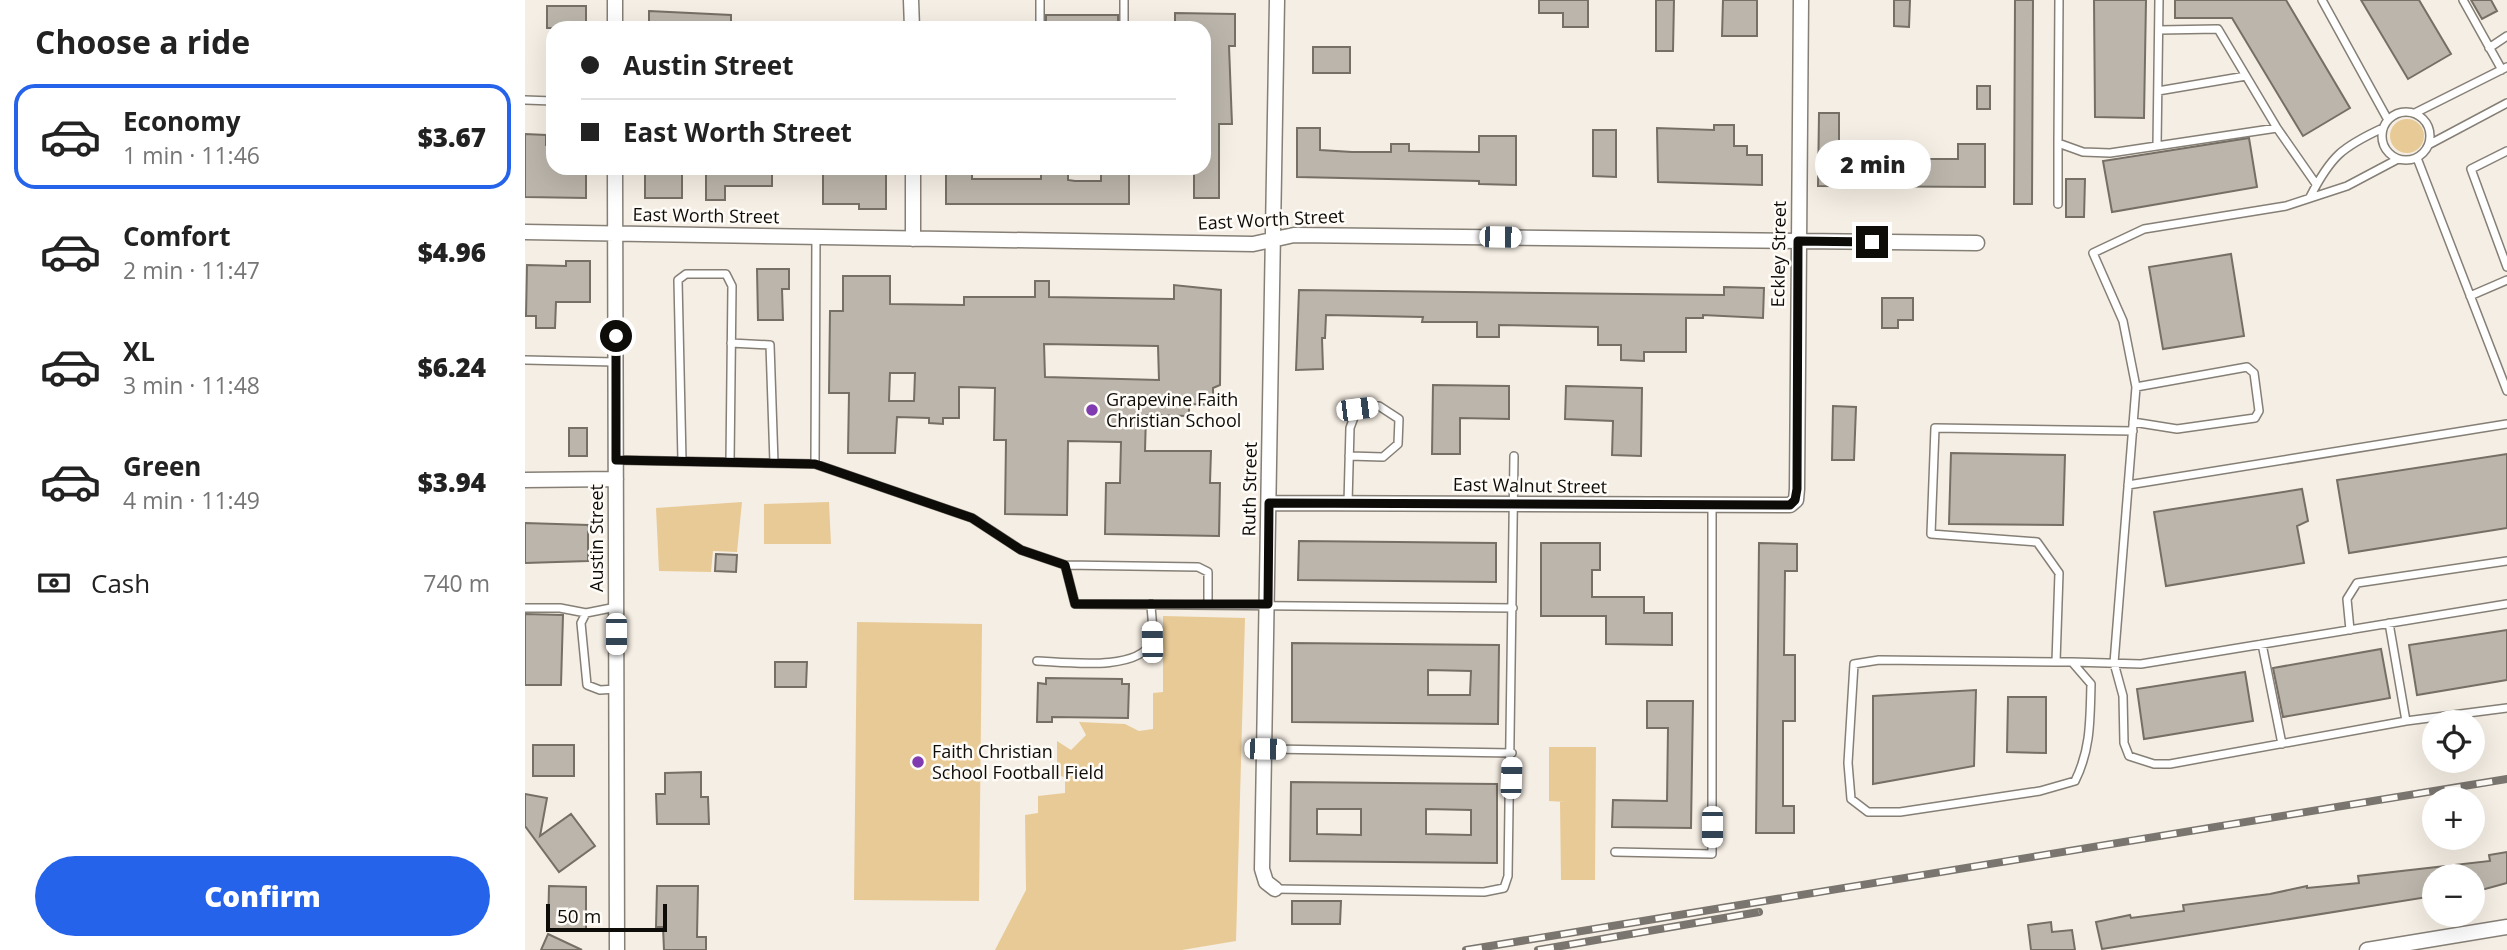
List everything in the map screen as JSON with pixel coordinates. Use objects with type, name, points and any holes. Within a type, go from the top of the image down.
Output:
[{"type":"street","points":[[615,0],[615,21]]},
{"type":"street","points":[[911,0],[912,21]]},
{"type":"street","name":"Ruth Street","points":[[1275,889],[1266,882],[1262,869],[1277,0]]},
{"type":"street","name":"Eckley Street","points":[[1790,505],[1795,500],[1797,489],[1801,0]]},
{"type":"street","name":"Austin Street","points":[[615,175],[617,950]]},
{"type":"street","points":[[912,175],[913,239]]},
{"type":"street","name":"East Worth Street","points":[[525,232],[1253,244],[1293,235],[1977,243]]},
{"type":"street","points":[[525,480],[616,479]]},
{"type":"street","name":"East Walnut Street","points":[[1269,503],[1712,507],[1790,505]]},
{"type":"street","points":[[2367,950],[2426,946],[2507,927]]},
{"type":"lane","points":[[1040,0],[1040,21]]},
{"type":"lane","points":[[1124,0],[1124,21]]},
{"type":"lane","points":[[2058,204],[2059,0]]},
{"type":"lane","points":[[2157,146],[2159,0]]},
{"type":"lane","points":[[2322,0],[2388,120]]},
{"type":"lane","points":[[2310,197],[2316,184],[2347,145],[2383,128],[2396,114],[2415,113],[2504,69],[2489,48],[2463,0]]},
{"type":"lane","points":[[2159,30],[2218,29],[2277,128],[2316,184]]},
{"type":"lane","points":[[2489,48],[2507,36]]},
{"type":"lane","points":[[2158,91],[2246,75]]},
{"type":"lane","points":[[525,100],[546,101]]},
{"type":"lane","points":[[2507,103],[2430,145],[2417,158],[2398,159],[2347,186],[2286,206],[2144,229],[2093,253],[2123,321],[2136,387],[2114,663],[2123,696],[2124,743],[2129,756],[2154,764],[2171,764],[2406,721],[2507,708]]},
{"type":"lane","points":[[2415,113],[2429,125],[2430,145]]},
{"type":"lane","points":[[2058,143],[2083,152],[2110,153],[2277,128]]},
{"type":"lane","points":[[2383,128],[2384,147],[2398,159]]},
{"type":"lane","points":[[2507,151],[2471,169],[2507,267]]},
{"type":"lane","points":[[2417,158],[2507,391]]},
{"type":"lane","points":[[815,464],[816,237]]},
{"type":"lane","points":[[682,461],[678,280],[686,274],[726,274],[732,286],[730,462]]},
{"type":"lane","points":[[2470,296],[2507,280]]},
{"type":"lane","points":[[731,343],[770,345],[775,463]]},
{"type":"lane","points":[[525,360],[616,362]]},
{"type":"lane","points":[[2133,422],[2186,429],[2255,418],[2259,411],[2253,373],[2247,367],[2136,387]]},
{"type":"lane","points":[[1348,503],[1349,456],[1350,428],[1357,409],[1380,406],[1399,419],[1398,444],[1383,457],[1349,456]]},
{"type":"lane","points":[[2128,485],[2507,424]]},
{"type":"lane","points":[[2056,662],[2059,573],[2038,542],[1931,534],[1935,428],[2133,431]]},
{"type":"lane","points":[[1275,889],[1484,892],[1504,888],[1508,876],[1512,753],[1514,456]]},
{"type":"lane","points":[[616,460],[815,464],[972,518],[1021,550],[1065,565],[1198,567],[1207,572],[1208,604]]},
{"type":"lane","points":[[1615,852],[1712,854],[1712,507]]},
{"type":"lane","points":[[2350,630],[2347,599],[2357,583],[2507,561]]},
{"type":"lane","points":[[1065,565],[1075,604],[1513,608]]},
{"type":"lane","points":[[1037,661],[1111,663],[1139,657],[1152,642],[1151,604]]},
{"type":"lane","points":[[2072,662],[2091,684],[2090,739],[2085,761],[2075,781],[2040,791],[1900,812],[1868,812],[1851,799],[1848,763],[1854,664],[1879,660],[2072,662],[2141,664],[2507,604]]},
{"type":"lane","points":[[525,608],[560,608],[586,614],[616,607]]},
{"type":"lane","points":[[586,614],[581,623],[587,685],[600,690],[616,689]]},
{"type":"lane","points":[[2389,623],[2406,721]]},
{"type":"lane","points":[[2262,644],[2283,744]]},
{"type":"lane","points":[[1265,749],[1512,753]]},
{"type":"shaded area","points":[[2407,119],[2419,124],[2424,136],[2419,148],[2407,153],[2395,148],[2390,136],[2395,124]]},
{"type":"shaded area","points":[[742,502],[737,552],[713,551],[711,572],[659,571],[656,508]]},
{"type":"shaded area","points":[[829,502],[831,544],[764,544],[764,504]]},
{"type":"shaded area","points":[[1163,616],[1245,618],[1236,941],[1182,950],[995,950],[1026,890],[1025,815],[1038,813],[1038,796],[1065,793],[1065,778],[1057,774],[1057,741],[1071,750],[1086,735],[1079,722],[1125,724],[1139,731],[1153,729],[1153,693],[1163,692]]},
{"type":"shaded area","name":"Faith Christian School Football Field","points":[[857,622],[982,624],[979,901],[854,900]]},
{"type":"shaded area","points":[[1549,747],[1596,747],[1595,880],[1561,880],[1560,802],[1565,802],[1549,801]]},
{"type":"building","points":[[1539,0],[1588,0],[1588,27],[1563,27],[1563,13],[1539,13]]},
{"type":"building","points":[[1656,0],[1674,0],[1673,51],[1656,51]]},
{"type":"building","points":[[1723,0],[1757,0],[1757,36],[1722,36]]},
{"type":"building","points":[[1894,0],[1910,0],[1909,27],[1894,26]]},
{"type":"building","points":[[2015,0],[2033,0],[2032,204],[2014,204]]},
{"type":"building","points":[[2094,0],[2146,0],[2144,118],[2095,117]]},
{"type":"building","points":[[2175,0],[2286,0],[2350,108],[2303,136],[2232,18],[2175,18]]},
{"type":"building","points":[[2361,0],[2419,0],[2451,54],[2408,79]]},
{"type":"building","points":[[2471,0],[2491,0],[2497,11],[2482,19]]},
{"type":"building","points":[[547,6],[586,6],[586,21],[547,21]]},
{"type":"building","points":[[649,11],[731,15],[731,21],[649,21]]},
{"type":"building","points":[[1175,13],[1235,14],[1235,46],[1229,46],[1232,124],[1219,124],[1219,198],[1194,198],[1194,175],[1211,175],[1211,21],[1175,21]]},
{"type":"building","points":[[1046,15],[1118,15],[1118,21],[1046,21]]},
{"type":"building","points":[[1313,47],[1350,47],[1350,73],[1313,73]]},
{"type":"building","points":[[1977,86],[1990,86],[1990,109],[1977,109]]},
{"type":"building","points":[[1819,113],[1839,113],[1839,154],[1870,154],[1870,159],[1958,159],[1958,144],[1985,144],[1985,187],[1818,186]]},
{"type":"building","points":[[1714,125],[1734,125],[1734,146],[1747,146],[1747,155],[1762,155],[1762,185],[1658,182],[1657,128],[1714,130]]},
{"type":"building","points":[[1297,128],[1320,128],[1320,150],[1352,152],[1391,152],[1391,144],[1409,144],[1409,151],[1479,152],[1479,136],[1516,136],[1516,185],[1479,184],[1479,181],[1297,177]]},
{"type":"building","points":[[1593,130],[1616,130],[1616,177],[1593,176]]},
{"type":"building","points":[[525,134],[546,135],[546,175],[586,175],[586,198],[525,197]]},
{"type":"building","points":[[2249,138],[2257,187],[2112,212],[2103,161]]},
{"type":"building","points":[[645,175],[682,175],[682,198],[645,198]]},
{"type":"building","points":[[706,175],[772,175],[772,186],[725,186],[725,200],[706,200]]},
{"type":"building","points":[[823,175],[886,175],[886,209],[859,209],[859,204],[823,204]]},
{"type":"building","points":[[946,175],[972,175],[972,179],[1041,179],[1041,175],[1068,175],[1068,180],[1101,181],[1101,175],[1129,175],[1129,204],[946,204]]},
{"type":"building","points":[[2066,179],[2085,179],[2084,217],[2066,217]]},
{"type":"building","points":[[2231,254],[2244,336],[2163,349],[2149,267]]},
{"type":"building","points":[[566,261],[590,261],[590,302],[556,302],[555,328],[536,328],[536,316],[526,316],[527,265],[566,266]]},
{"type":"building","points":[[757,269],[789,269],[789,289],[782,289],[783,320],[758,320]]},
{"type":"building","name":"Grapevine Faith Christian School","points":[[843,276],[890,276],[890,304],[964,305],[964,297],[1035,297],[1035,281],[1049,281],[1049,297],[1174,299],[1174,285],[1221,290],[1220,385],[1213,388],[1213,405],[1189,404],[1189,416],[1146,415],[1145,451],[1211,451],[1210,483],[1220,483],[1219,536],[1105,534],[1106,483],[1120,483],[1121,442],[1068,441],[1067,515],[1005,514],[1006,440],[994,440],[995,388],[959,387],[959,418],[943,418],[943,424],[929,423],[929,418],[897,417],[895,453],[848,453],[849,393],[829,393],[830,311],[843,311]],"holes":[[[1044,344],[1158,346],[1159,380],[1045,377]],[[890,373],[915,373],[914,401],[889,401]]]},
{"type":"building","points":[[1724,287],[1764,288],[1763,318],[1703,315],[1703,318],[1686,318],[1686,352],[1644,352],[1644,361],[1621,360],[1621,345],[1598,345],[1598,327],[1499,325],[1499,337],[1477,337],[1477,322],[1422,322],[1423,317],[1326,315],[1325,338],[1322,338],[1323,369],[1296,370],[1299,290],[1724,295]]},
{"type":"building","points":[[1882,298],[1913,298],[1913,320],[1898,320],[1898,328],[1882,328]]},
{"type":"building","points":[[1433,385],[1509,386],[1509,419],[1460,418],[1460,454],[1432,454]]},
{"type":"building","points":[[1566,386],[1642,388],[1641,456],[1612,455],[1613,421],[1565,419]]},
{"type":"building","points":[[1833,406],[1856,407],[1854,460],[1832,460]]},
{"type":"building","points":[[569,428],[587,428],[587,456],[569,456]]},
{"type":"building","points":[[1951,453],[2065,455],[2063,525],[1949,524]]},
{"type":"building","points":[[2507,454],[2507,528],[2349,553],[2337,480]]},
{"type":"building","points":[[2302,489],[2308,521],[2297,526],[2304,563],[2166,586],[2154,512]]},
{"type":"building","points":[[525,523],[588,525],[588,561],[525,563]]},
{"type":"building","points":[[1299,541],[1496,543],[1496,582],[1298,580]]},
{"type":"building","points":[[1541,543],[1600,543],[1600,570],[1592,570],[1592,597],[1644,597],[1644,613],[1672,613],[1672,645],[1606,644],[1606,616],[1541,616]]},
{"type":"building","points":[[1759,543],[1797,544],[1797,571],[1785,571],[1784,655],[1795,655],[1795,721],[1783,721],[1783,806],[1794,806],[1794,833],[1756,833]]},
{"type":"building","points":[[716,554],[737,555],[736,572],[715,571]]},
{"type":"building","points":[[525,614],[563,615],[561,685],[525,685]]},
{"type":"building","points":[[2507,630],[2507,680],[2417,695],[2409,645]]},
{"type":"building","points":[[1292,643],[1499,645],[1498,724],[1292,722]],"holes":[[[1428,670],[1471,671],[1470,695],[1428,695]]]},
{"type":"building","points":[[2381,649],[2390,698],[2283,717],[2273,668]]},
{"type":"building","points":[[775,662],[807,662],[806,687],[775,687]]},
{"type":"building","points":[[2245,672],[2253,721],[2144,739],[2137,689]]},
{"type":"building","points":[[1046,678],[1122,679],[1122,684],[1129,684],[1128,718],[1052,717],[1052,722],[1037,722],[1038,683],[1046,684]]},
{"type":"building","points":[[1976,690],[1974,766],[1873,784],[1873,696]]},
{"type":"building","points":[[2008,697],[2046,697],[2046,753],[2007,752]]},
{"type":"building","points":[[1647,701],[1693,701],[1691,828],[1612,827],[1613,800],[1667,801],[1668,728],[1647,728]]},
{"type":"building","points":[[533,745],[574,745],[574,776],[533,776]]},
{"type":"building","points":[[701,772],[701,797],[708,797],[709,824],[657,824],[656,794],[665,794],[665,773]]},
{"type":"building","points":[[1291,782],[1497,784],[1497,863],[1290,861]],"holes":[[[1317,809],[1361,809],[1361,835],[1317,834]],[[1426,809],[1471,810],[1471,835],[1426,834]]]},
{"type":"building","points":[[525,794],[547,798],[540,836],[571,814],[595,846],[559,872],[525,826]]},
{"type":"building","points":[[2507,852],[2507,883],[2485,889],[2485,864],[2464,864],[2490,861],[2489,855]]},
{"type":"building","points":[[2422,869],[2422,898],[2102,949],[2096,922],[2130,915],[2131,918],[2184,911],[2183,905],[2270,894],[2307,886],[2359,883],[2358,876]]},
{"type":"building","points":[[549,886],[586,887],[586,931],[548,931]]},
{"type":"building","points":[[657,886],[698,886],[697,937],[706,937],[706,950],[664,950],[663,927],[656,927]]},
{"type":"building","points":[[1292,901],[1341,901],[1340,924],[1292,924]]},
{"type":"building","points":[[2051,922],[2052,932],[2072,930],[2075,950],[2031,950],[2028,925]]},
{"type":"building","points":[[548,934],[582,950],[541,950]]},
{"type":"railway","points":[[1466,950],[2507,779]]},
{"type":"railway","points":[[1538,950],[1759,912]]},
{"type":"place","name":"Grapevine Faith Christian School","points":[[1092,410]]},
{"type":"place","name":"Faith Christian School Football Field","points":[[918,762]]},
{"type":"route","points":[[616,336],[616,460],[815,464],[972,518],[1021,550],[1065,565],[1075,604],[1268,604],[1269,503],[1781,508],[1790,505],[1795,500],[1797,489],[1798,241],[1872,242]]}]
